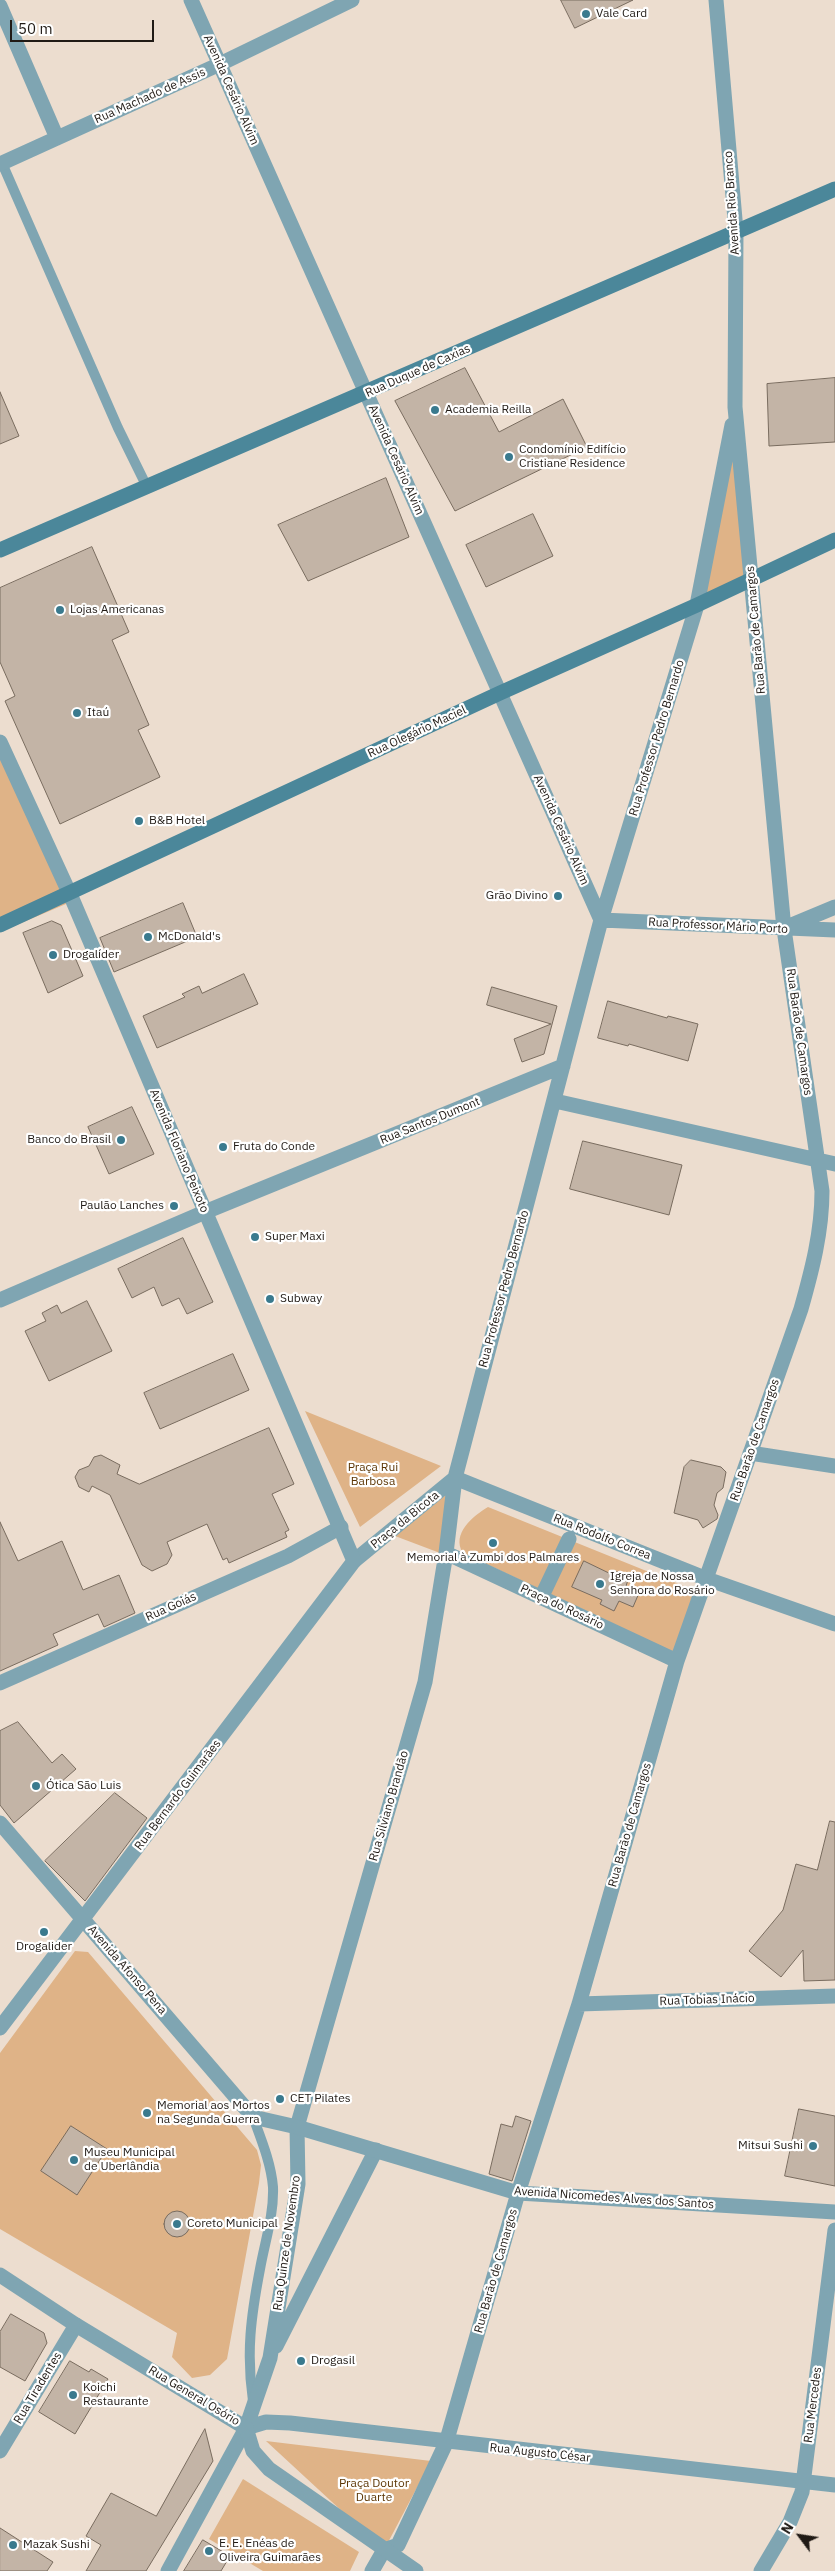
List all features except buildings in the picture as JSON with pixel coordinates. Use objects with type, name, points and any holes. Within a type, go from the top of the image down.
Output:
[{"type":"main road","name":"Rua Duque de Caxias","points":[[0,550],[835,189]]},
{"type":"main road","name":"Rua Olegário Maciel","points":[[0,925],[835,540]]},
{"type":"street","name":"Avenida Cesário Alvim","points":[[191,0],[601,920]]},
{"type":"street","name":"Rua Machado de Assis","points":[[1,163],[220,64],[352,0]]},
{"type":"street","name":"Avenida Rio Branco","points":[[716,0],[736,232],[735,407]]},
{"type":"street","points":[[0,6],[57,138]]},
{"type":"street","name":"Rua Barão de Camargos","points":[[446,2443],[518,2193],[579,2004],[677,1661],[801,1309],[815,1260],[822,1216],[822,1191],[784,929],[735,407]]},
{"type":"street","name":"Rua Professor Pedro Bernardo","points":[[563,1066],[601,920],[697,605],[735,407]]},
{"type":"street","name":"Avenida Floriano Peixoto","points":[[0,742],[70,894],[354,1561]]},
{"type":"street","points":[[784,929],[835,907]]},
{"type":"street","name":"Rua Professor Mário Porto","points":[[601,920],[835,930]]},
{"type":"street","points":[[563,1066],[555,1101],[835,1164]]},
{"type":"street","name":"Rua Santos Dumont","points":[[0,1300],[205,1212],[563,1066]]},
{"type":"street","name":"Rua Professor Pedro Bernardo","points":[[455,1478],[555,1101]]},
{"type":"street","points":[[750,1453],[835,1466]]},
{"type":"street","name":"Rua Silviano Brandão","points":[[297,2127],[425,1682],[446,1553],[455,1478]]},
{"type":"street","name":"Praça da Bicota","points":[[354,1561],[455,1478]]},
{"type":"street","name":"Rua Rodolfo Correa","points":[[455,1478],[707,1579],[835,1624]]},
{"type":"street","name":"Rua Goiás","points":[[0,1683],[288,1556],[341,1527]]},
{"type":"street","points":[[542,1598],[568,1539]]},
{"type":"street","name":"Praça do Rosário","points":[[446,1553],[677,1661]]},
{"type":"street","name":"Rua Bernardo Guimarães","points":[[0,2028],[84,1920],[354,1561]]},
{"type":"street","name":"Avenida Afonso Pena","points":[[0,1823],[253,2117]]},
{"type":"street","name":"Rua Tobias Inácio","points":[[579,2004],[835,1996]]},
{"type":"street","name":"Avenida Nicomedes Alves dos Santos","points":[[253,2117],[297,2127],[518,2193],[835,2212]]},
{"type":"street","name":"Rua Quinze de Novembro","points":[[270,2358],[298,2184],[297,2127]]},
{"type":"street","name":"Rua Quinze de Novembro","points":[[168,2571],[246,2428],[270,2358],[376,2150]]},
{"type":"street","name":"Rua Mercedes","points":[[761,2571],[799,2504],[835,2230]]},
{"type":"street","name":"Rua General Osório","points":[[0,2275],[76,2325],[246,2428],[253,2451],[269,2469],[416,2571]]},
{"type":"street","name":"Rua Tiradentes","points":[[0,2451],[76,2325]]},
{"type":"street","name":"Rua Augusto César","points":[[246,2428],[266,2422],[290,2423],[446,2443],[835,2485]]},
{"type":"street","points":[[372,2571],[384,2550],[398,2545],[446,2443]]},
{"type":"lane","points":[[1,163],[118,428],[147,487]]},
{"type":"lane","points":[[253,2117],[272,2175],[273,2189],[272,2214],[250,2323],[248,2350],[254,2402]]},
{"type":"green space","points":[[735,407],[751,580],[697,605]]},
{"type":"green space","points":[[0,742],[73,901],[0,932]]},
{"type":"green space","name":"Praça Rui Barbosa","points":[[305,1411],[441,1466],[360,1527]]},
{"type":"green space","points":[[447,1494],[440,1553],[395,1536]]},
{"type":"green space","points":[[488,1507],[696,1591],[673,1652],[463,1553],[460,1539],[465,1526]]},
{"type":"green space","points":[[75,1951],[88,1952],[257,2150],[261,2165],[259,2183],[227,2359],[210,2375],[192,2378],[172,2357],[177,2333],[0,2229],[0,2053]]},
{"type":"green space","name":"Praça Doutor Duarte","points":[[266,2441],[431,2461],[384,2550]]},
{"type":"green space","points":[[243,2479],[359,2552],[350,2571],[263,2571],[209,2539]]},
{"type":"place","name":"Vale Card","points":[[586,14]]},
{"type":"place","name":"Academia Reilla","points":[[435,410]]},
{"type":"place","name":"Condomínio Edifício Cristiane Residence","points":[[509,457]]},
{"type":"place","name":"Lojas Americanas","points":[[60,610]]},
{"type":"place","name":"Itaú","points":[[77,713]]},
{"type":"place","name":"B&B Hotel","points":[[139,821]]},
{"type":"place","name":"Grão Divino","points":[[558,896]]},
{"type":"place","name":"McDonald's","points":[[148,937]]},
{"type":"place","name":"Drogalíder","points":[[53,955]]},
{"type":"place","name":"Banco do Brasil","points":[[121,1140]]},
{"type":"place","name":"Fruta do Conde","points":[[223,1147]]},
{"type":"place","name":"Paulão Lanches","points":[[174,1206]]},
{"type":"place","name":"Super Maxi","points":[[255,1237]]},
{"type":"place","name":"Subway","points":[[270,1299]]},
{"type":"place","name":"Memorial à Zumbi dos Palmares","points":[[493,1543]]},
{"type":"place","name":"Igreja de Nossa Senhora do Rosário","points":[[600,1584]]},
{"type":"place","name":"Ótica São Luis","points":[[36,1786]]},
{"type":"place","name":"Drogalider","points":[[44,1932]]},
{"type":"place","name":"CET Pilates","points":[[280,2099]]},
{"type":"place","name":"Memorial aos Mortos na Segunda Guerra","points":[[147,2113]]},
{"type":"place","name":"Mitsui Sushi","points":[[813,2146]]},
{"type":"place","name":"Museu Municipal de Uberlândia","points":[[74,2160]]},
{"type":"place","name":"Coreto Municipal","points":[[177,2224]]},
{"type":"place","name":"Drogasil","points":[[301,2361]]},
{"type":"place","name":"Koichi Restaurante","points":[[73,2395]]},
{"type":"place","name":"Mazak Sushi","points":[[13,2545]]},
{"type":"place","name":"E. E. Enéas de Oliveira Guimarães","points":[[209,2551]]}]
